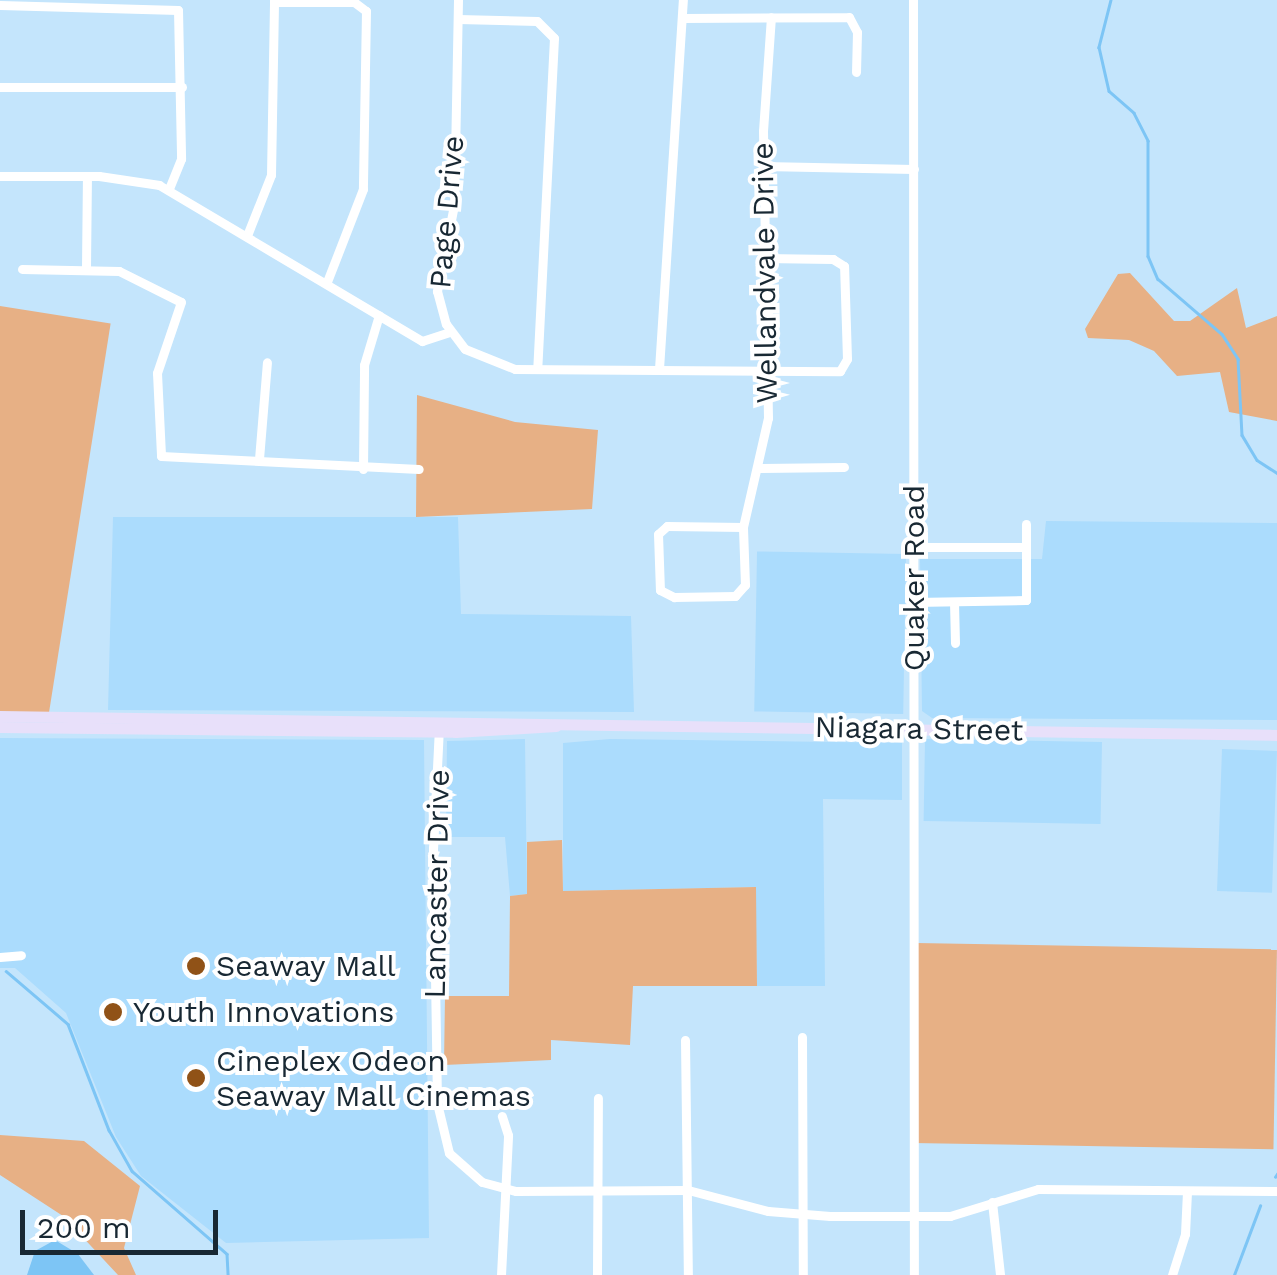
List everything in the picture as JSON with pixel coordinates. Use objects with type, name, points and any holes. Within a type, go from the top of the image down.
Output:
[{"type":"main road","name":"Niagara Street","points":[[0,716],[439,726]]},
{"type":"main road","name":"Niagara Street","points":[[0,727],[560,725],[1277,735]]},
{"type":"street","name":"Page Drive","points":[[458,0],[454,204],[437,284],[450,332],[486,363],[537,369],[842,369],[848,282],[844,266],[833,259],[763,258]]},
{"type":"street","points":[[659,369],[683,0]]},
{"type":"street","name":"Quaker Road","points":[[913,0],[914,1275]]},
{"type":"street","points":[[248,234],[272,175],[274,1],[354,2],[366,11],[363,189],[327,282]]},
{"type":"street","points":[[0,4],[178,10],[181,159],[169,189]]},
{"type":"street","name":"Wellandvale Drive","points":[[743,527],[666,526],[658,534],[660,590],[674,597],[742,592],[743,527],[767,426],[763,166],[771,17]]},
{"type":"street","points":[[683,18],[851,19],[856,72]]},
{"type":"street","points":[[458,19],[537,20],[554,38],[537,369]]},
{"type":"street","points":[[0,87],[182,87]]},
{"type":"street","points":[[763,166],[914,169]]},
{"type":"street","points":[[0,176],[87,176],[169,189],[422,340],[450,332]]},
{"type":"street","points":[[86,268],[87,176]]},
{"type":"street","points":[[22,269],[86,268],[133,276],[182,306],[158,373],[161,456],[419,470]]},
{"type":"street","points":[[363,469],[365,351],[379,315]]},
{"type":"street","points":[[259,460],[268,362]]},
{"type":"street","points":[[757,468],[844,467]]},
{"type":"street","points":[[914,602],[1026,600],[1026,524]]},
{"type":"street","points":[[913,548],[1026,547]]},
{"type":"street","points":[[954,602],[955,644]]},
{"type":"street","name":"Lancaster Drive","points":[[439,726],[433,848],[437,1104],[450,1153],[477,1179],[506,1190],[688,1190],[803,1214],[914,1216],[950,1216],[1038,1189],[1277,1191]]},
{"type":"street","points":[[0,957],[21,955]]},
{"type":"street","points":[[802,1037],[803,1275]]},
{"type":"street","points":[[685,1040],[688,1275]]},
{"type":"street","points":[[598,1098],[598,1275]]},
{"type":"street","points":[[501,1275],[506,1190],[502,1116]]},
{"type":"street","points":[[1172,1275],[1186,1234],[1188,1191]]},
{"type":"street","points":[[992,1202],[1000,1275]]},
{"type":"shaded area","points":[[1130,273],[1174,321],[1190,321],[1237,288],[1246,328],[1277,316],[1277,421],[1229,412],[1220,372],[1177,376],[1154,351],[1129,340],[1088,338],[1085,329],[1118,274]]},
{"type":"shaded area","points":[[0,306],[111,324],[48,722],[0,714]]},
{"type":"shaded area","points":[[417,395],[515,422],[598,430],[592,509],[416,517]]},
{"type":"shaded area","points":[[113,517],[458,517],[461,614],[631,616],[634,712],[108,710]]},
{"type":"shaded area","points":[[1046,521],[1277,523],[1277,720],[932,718],[922,711],[920,559],[1042,559]]},
{"type":"shaded area","points":[[757,551],[906,554],[903,714],[754,711]]},
{"type":"shaded area","points":[[0,738],[424,740],[429,1238],[226,1243],[141,1176],[116,1137],[66,1013],[15,968],[0,968]]},
{"type":"shaded area","points":[[525,739],[527,894],[510,896],[505,837],[446,837],[447,741]]},
{"type":"shaded area","points":[[610,739],[902,743],[902,800],[823,799],[825,986],[757,986],[755,887],[563,891],[563,743]]},
{"type":"shaded area","points":[[925,739],[1102,742],[1101,824],[924,821]]},
{"type":"shaded area","points":[[1222,749],[1277,751],[1272,893],[1217,891]]},
{"type":"shaded area","points":[[562,840],[563,891],[756,887],[757,986],[633,986],[630,1045],[551,1040],[551,1060],[444,1065],[445,996],[509,996],[510,896],[527,894],[527,842]]},
{"type":"shaded area","points":[[916,943],[1277,949],[1273,1149],[913,1143]]},
{"type":"shaded area","points":[[0,1135],[84,1141],[140,1186],[124,1248],[136,1275],[118,1275],[63,1216],[0,1175]]},
{"type":"shaded area","points":[[55,1240],[78,1254],[94,1275],[27,1275],[35,1251]]},
{"type":"waterway","points":[[1111,0],[1099,47],[1109,91],[1134,113],[1148,141],[1148,256],[1158,279],[1222,334],[1238,359],[1242,435],[1257,460],[1277,473]]},
{"type":"waterway","points":[[6,971],[68,1024],[109,1130],[132,1171],[227,1254],[228,1275]]},
{"type":"waterway","points":[[1234,1275],[1260,1206]]},
{"type":"place","name":"Seaway Mall","points":[[196,966]]},
{"type":"place","name":"Youth Innovations","points":[[113,1012]]},
{"type":"place","name":"Cineplex Odeon Seaway Mall Cinemas","points":[[196,1078]]}]
